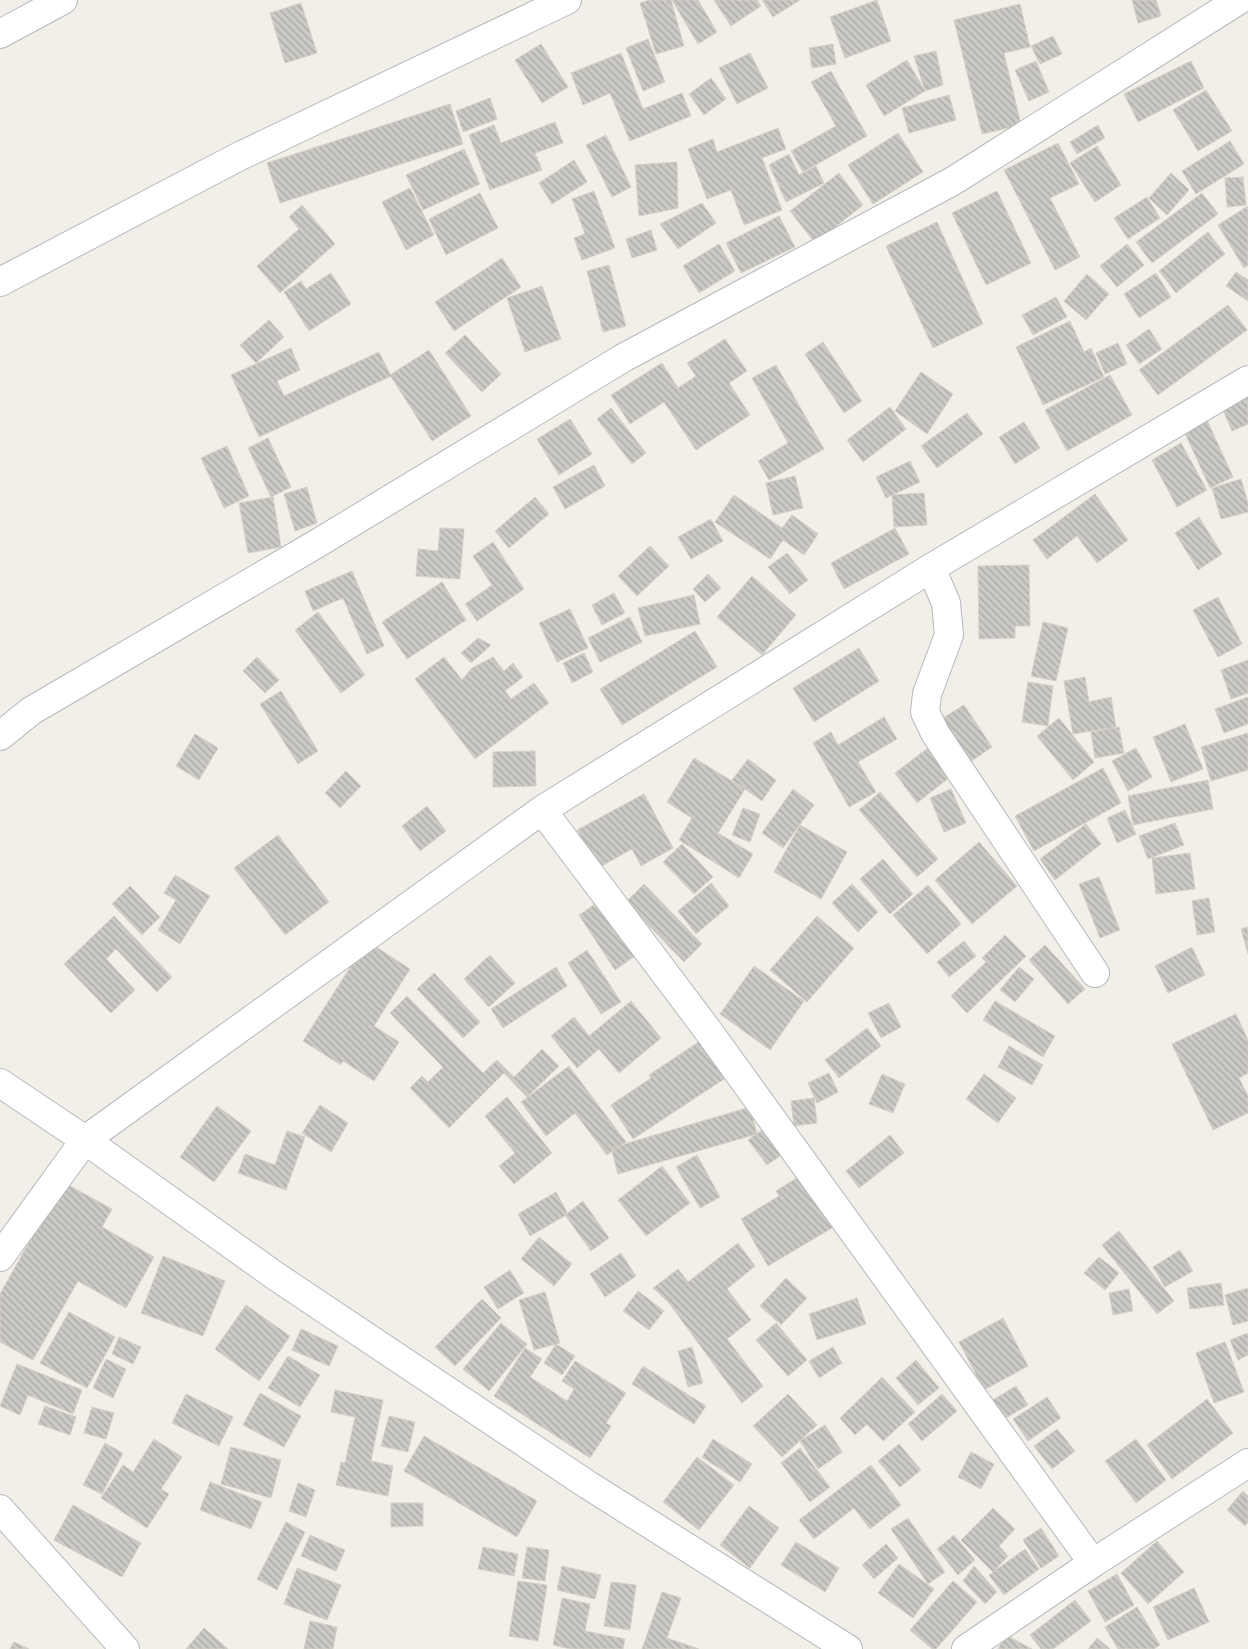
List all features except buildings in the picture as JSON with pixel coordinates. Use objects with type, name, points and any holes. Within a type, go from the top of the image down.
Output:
[{"type":"street","points":[[0,34],[63,0]]},
{"type":"street","points":[[0,282],[238,157],[567,0]]},
{"type":"street","points":[[0,736],[31,711],[318,543],[622,358],[954,181],[1239,0]]},
{"type":"street","points":[[0,1257],[86,1140],[542,810],[931,568],[1248,380]]},
{"type":"street","points":[[931,568],[946,604],[950,635],[927,694],[926,712],[935,733],[1095,974]]},
{"type":"street","points":[[542,810],[709,1032],[1093,1563]]},
{"type":"street","points":[[0,1083],[86,1140],[274,1276],[588,1485],[848,1649]]},
{"type":"street","points":[[966,1649],[1093,1563],[1248,1463]]},
{"type":"street","points":[[0,1508],[124,1649]]}]
